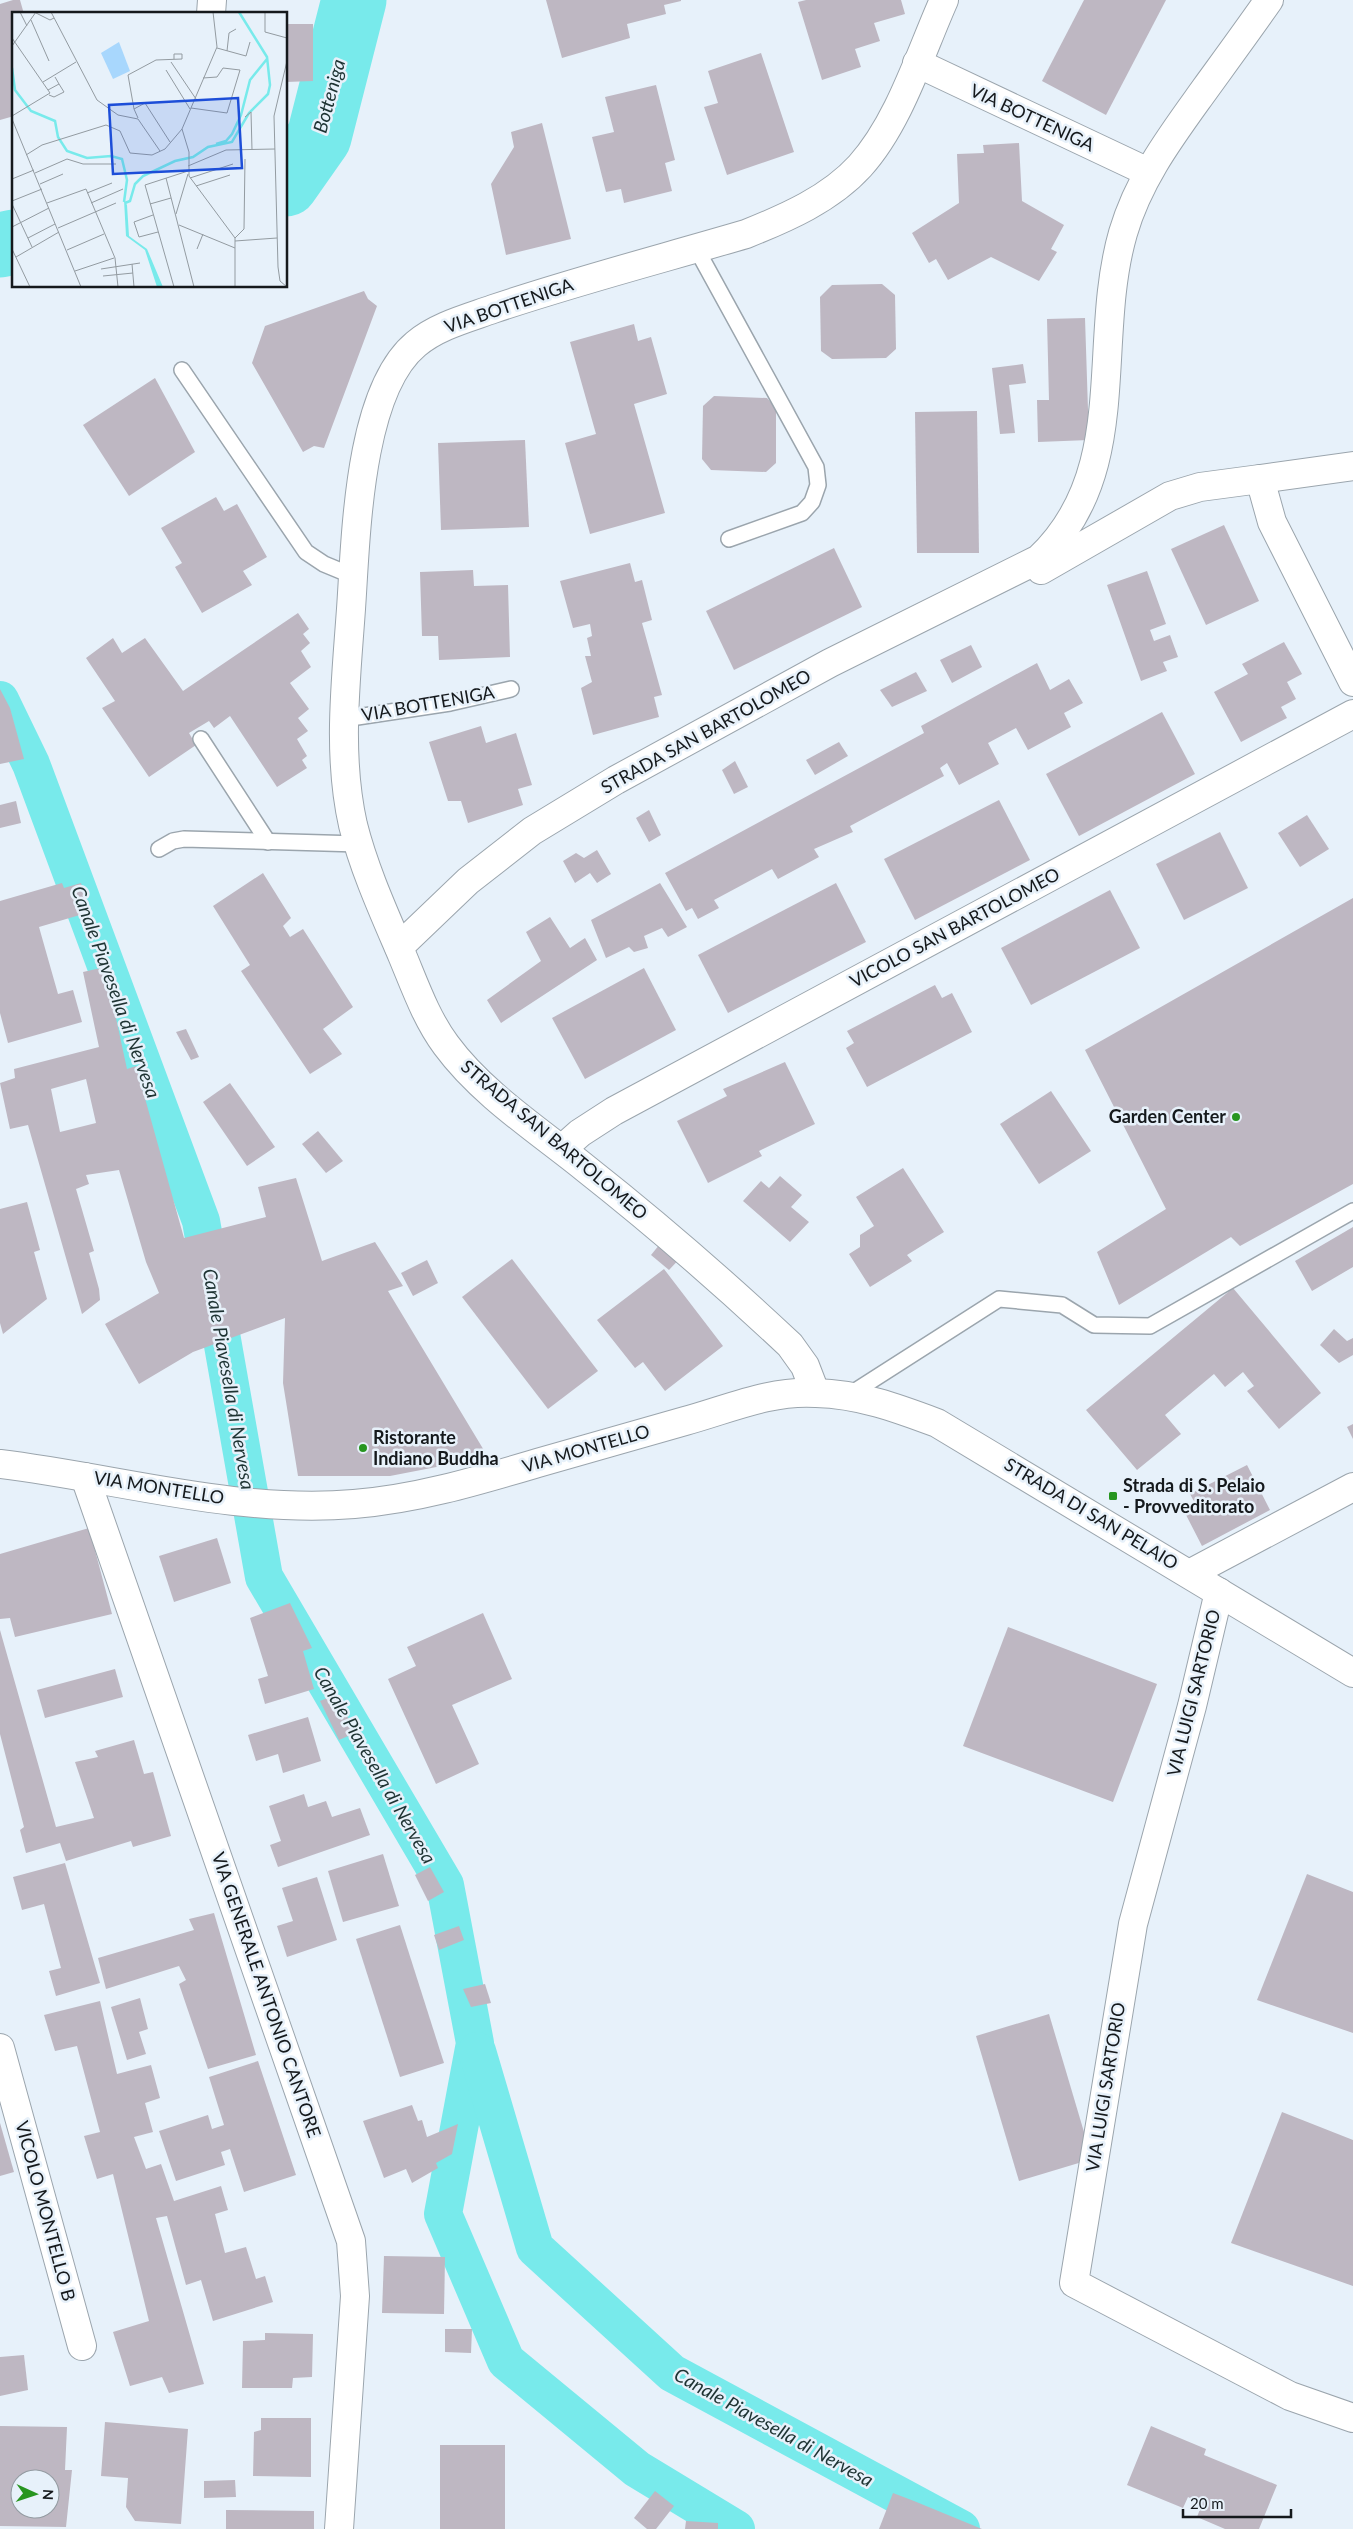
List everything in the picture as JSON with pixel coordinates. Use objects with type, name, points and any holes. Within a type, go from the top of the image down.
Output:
[{"type":"street","name":"VIA BOTTENIGA","points":[[399,947],[359,844],[346,782],[344,719],[358,512],[368,442],[390,381],[401,360],[415,344],[455,322],[535,295],[746,234],[776,222],[803,208],[842,182],[858,168],[881,138],[944,0]]},
{"type":"street","name":"STRADA SAN BARTOLOMEO","points":[[815,1392],[805,1366],[777,1334],[644,1214],[489,1090],[459,1062],[443,1042],[427,1013],[399,947],[468,881],[540,826],[616,780],[822,668],[1039,559],[1054,544],[1078,509],[1088,487],[1096,457],[1106,384],[1107,346],[1116,265],[1123,234],[1148,172],[1162,148],[1269,0]]},
{"type":"street","name":"VIA BOTTENIGA","points":[[916,63],[1148,172]]},
{"type":"street","points":[[1012,573],[1021,576],[1036,573],[1170,496],[1200,487],[1353,466]]},
{"type":"street","points":[[1260,479],[1272,522],[1353,682]]},
{"type":"street","name":"VICOLO SAN BARTOLOMEO","points":[[562,1149],[580,1133],[614,1111],[1353,714]]},
{"type":"street","name":"STRADA DI SAN PELAIO","points":[[815,1392],[849,1396],[888,1404],[937,1423],[1190,1573],[1353,1673]]},
{"type":"street","name":"VIA MONTELLO","points":[[0,1464],[43,1469],[212,1497],[295,1505],[353,1504],[409,1497],[466,1484],[700,1417],[753,1399],[784,1393],[815,1392]]},
{"type":"street","name":"VIA GENERALE ANTONIO CANTORE","points":[[85,1477],[351,2241],[355,2296],[339,2529]]},
{"type":"street","points":[[1190,1573],[1353,1487]]},
{"type":"street","name":"VIA LUIGI SARTORIO","points":[[1219,1592],[1192,1706],[1133,1924],[1074,2283],[1290,2396],[1353,2418]]},
{"type":"street","name":"VICOLO MONTELLO B","points":[[0,2048],[82,2346]]},
{"type":"lane","points":[[696,248],[816,467],[818,485],[812,502],[802,513],[729,539]]},
{"type":"lane","points":[[182,370],[306,552],[324,564],[353,576]]},
{"type":"lane","name":"VIA BOTTENIGA","points":[[344,719],[450,704],[512,689]]},
{"type":"lane","points":[[201,740],[268,842]]},
{"type":"lane","points":[[159,849],[173,841],[184,840],[359,844]]},
{"type":"lane","points":[[849,1396],[999,1299],[1062,1305],[1094,1325],[1150,1326],[1353,1211]]},
{"type":"building","points":[[20,0],[23,12],[12,12],[12,117],[0,120],[0,4]]},
{"type":"building","points":[[546,0],[681,1],[664,5],[666,14],[627,24],[630,38],[562,58]]},
{"type":"building","points":[[806,0],[901,0],[905,14],[874,23],[880,41],[855,49],[861,67],[822,80],[798,2]]},
{"type":"building","points":[[1084,0],[1166,0],[1106,115],[1042,81]]},
{"type":"building","points":[[288,24],[313,24],[313,81],[288,82]]},
{"type":"building","points":[[761,53],[794,152],[727,175],[704,107],[718,103],[708,71]]},
{"type":"building","points":[[656,85],[675,160],[665,163],[672,191],[624,203],[621,189],[606,192],[592,137],[614,132],[605,97]]},
{"type":"building","points":[[542,123],[571,239],[506,255],[491,184],[514,147],[511,132]]},
{"type":"building","points":[[1019,143],[1022,201],[1064,225],[1051,249],[1057,252],[1039,281],[991,257],[948,280],[936,259],[929,263],[912,233],[959,203],[957,154],[984,153],[983,145]]},
{"type":"building","points":[[882,284],[895,295],[896,349],[886,358],[832,359],[821,351],[820,297],[832,285]]},
{"type":"building","points":[[364,291],[368,299],[377,306],[324,448],[314,446],[303,452],[252,363],[265,326]]},
{"type":"building","points":[[1085,318],[1089,440],[1038,442],[1037,400],[1049,400],[1047,319]]},
{"type":"building","points":[[634,324],[638,341],[651,337],[667,394],[634,404],[665,513],[590,534],[565,443],[596,434],[570,342]]},
{"type":"building","points":[[1023,364],[1026,383],[1009,385],[1015,433],[1000,434],[992,368]]},
{"type":"building","points":[[155,378],[195,452],[129,496],[83,425]]},
{"type":"building","points":[[714,396],[767,398],[776,408],[776,463],[766,472],[711,470],[702,459],[703,406]]},
{"type":"building","points":[[977,411],[979,553],[917,553],[915,412]]},
{"type":"building","points":[[525,440],[529,527],[441,530],[438,443]]},
{"type":"building","points":[[216,497],[224,511],[237,504],[267,557],[243,571],[252,585],[202,613],[175,567],[182,563],[161,528]]},
{"type":"building","points":[[1224,525],[1259,601],[1206,625],[1171,549]]},
{"type":"building","points":[[834,548],[862,607],[734,670],[706,611]]},
{"type":"building","points":[[630,563],[635,582],[642,580],[652,620],[642,623],[662,695],[654,697],[659,717],[593,735],[581,688],[592,682],[585,656],[591,656],[587,638],[592,636],[590,624],[573,628],[560,581]]},
{"type":"building","points":[[473,570],[474,586],[508,585],[510,657],[439,660],[438,636],[422,636],[420,572]]},
{"type":"building","points":[[1147,571],[1166,624],[1150,630],[1154,641],[1170,635],[1178,657],[1163,662],[1167,671],[1141,681],[1107,585]]},
{"type":"building","points":[[298,613],[309,629],[303,634],[310,643],[301,651],[311,667],[290,683],[309,709],[298,718],[308,731],[297,739],[307,756],[302,760],[307,768],[277,787],[230,716],[214,728],[209,721],[189,733],[196,745],[149,777],[102,708],[115,701],[86,658],[113,638],[122,653],[145,638],[183,691]]},
{"type":"building","points":[[1284,642],[1302,674],[1287,682],[1296,699],[1281,707],[1287,718],[1241,742],[1214,692],[1248,674],[1242,664]]},
{"type":"building","points":[[971,645],[982,667],[952,683],[940,660]]},
{"type":"building","points":[[1037,663],[1050,690],[1069,679],[1083,703],[1064,713],[1071,727],[1028,750],[1016,728],[988,743],[999,764],[959,785],[947,763],[940,768],[944,776],[850,826],[853,832],[814,849],[819,857],[778,879],[772,869],[714,900],[719,908],[698,919],[692,908],[686,911],[665,873],[924,733],[921,726]]},
{"type":"building","points":[[916,672],[927,691],[892,707],[880,690]]},
{"type":"building","points":[[0,689],[10,708],[24,759],[0,764]]},
{"type":"building","points":[[1162,712],[1195,774],[1079,836],[1046,774]]},
{"type":"building","points":[[481,726],[486,743],[516,733],[532,785],[518,789],[523,805],[468,823],[461,801],[448,801],[429,742]]},
{"type":"building","points":[[839,742],[848,756],[815,775],[806,760]]},
{"type":"building","points":[[735,761],[748,787],[734,794],[722,770]]},
{"type":"building","points":[[999,800],[1030,860],[915,920],[884,859]]},
{"type":"building","points":[[16,801],[21,823],[0,828],[0,805]]},
{"type":"building","points":[[649,810],[661,835],[649,842],[636,818]]},
{"type":"building","points":[[1307,815],[1329,849],[1300,867],[1278,833]]},
{"type":"building","points":[[1220,832],[1248,888],[1184,920],[1156,864]]},
{"type":"building","points":[[597,850],[611,874],[597,883],[590,873],[575,883],[563,861],[576,853],[584,858]]},
{"type":"building","points":[[263,873],[291,918],[283,926],[290,937],[303,929],[353,1007],[323,1029],[342,1054],[310,1074],[241,971],[250,965],[213,906]]},
{"type":"building","points":[[62,883],[64,888],[81,883],[90,912],[39,927],[58,994],[73,990],[82,1022],[8,1043],[0,1013],[0,901]]},
{"type":"building","points":[[660,883],[687,927],[668,937],[662,928],[644,936],[648,948],[634,952],[629,947],[606,958],[591,920]]},
{"type":"building","points":[[836,883],[866,942],[728,1013],[698,955]]},
{"type":"building","points":[[1110,890],[1140,948],[1031,1005],[1001,948]]},
{"type":"building","name":"Garden Center","points":[[1353,898],[1353,1184],[1240,1246],[1231,1237],[1119,1305],[1097,1252],[1166,1209],[1085,1050]]},
{"type":"building","points":[[550,917],[570,948],[585,938],[597,960],[501,1023],[487,1000],[541,961],[526,932]]},
{"type":"building","points":[[105,967],[127,1069],[136,1066],[184,1238],[266,1217],[258,1187],[296,1178],[322,1261],[375,1242],[403,1286],[388,1291],[488,1457],[390,1476],[298,1476],[283,1383],[285,1318],[193,1352],[139,1384],[105,1324],[159,1293],[146,1262],[119,1170],[86,1175],[89,1184],[76,1189],[94,1251],[89,1253],[99,1289],[100,1300],[82,1314],[28,1125],[10,1129],[0,1083],[15,1078],[14,1069],[99,1047],[83,972]],"holes":[[[86,1079],[96,1123],[60,1132],[51,1089]]]},
{"type":"building","points":[[644,968],[676,1030],[585,1079],[552,1018]]},
{"type":"building","points":[[935,985],[942,998],[952,993],[972,1032],[867,1087],[846,1048],[854,1043],[847,1031]]},
{"type":"building","points":[[186,1029],[199,1057],[191,1060],[176,1032]]},
{"type":"building","points":[[785,1062],[815,1124],[759,1151],[762,1156],[708,1183],[677,1121],[727,1096],[723,1089]]},
{"type":"building","points":[[230,1083],[275,1147],[247,1166],[203,1102]]},
{"type":"building","points":[[1051,1091],[1091,1151],[1039,1184],[1000,1124]]},
{"type":"building","points":[[318,1131],[343,1161],[326,1173],[302,1144]]},
{"type":"building","points":[[903,1168],[944,1232],[907,1255],[912,1261],[870,1287],[849,1254],[860,1247],[860,1235],[874,1226],[856,1197]]},
{"type":"building","points":[[780,1176],[802,1195],[791,1207],[809,1222],[790,1242],[743,1201],[761,1181],[769,1188]]},
{"type":"building","points":[[27,1202],[40,1250],[34,1252],[47,1299],[3,1334],[0,1323],[0,1209]]},
{"type":"building","points":[[1353,1227],[1353,1267],[1312,1291],[1295,1261]]},
{"type":"building","points":[[664,1239],[683,1255],[669,1270],[651,1255]]},
{"type":"building","points":[[512,1259],[598,1371],[548,1409],[462,1297]]},
{"type":"building","points":[[427,1260],[438,1283],[413,1296],[401,1273]]},
{"type":"building","points":[[664,1269],[723,1346],[665,1391],[643,1362],[635,1368],[597,1320]]},
{"type":"building","points":[[1233,1288],[1321,1393],[1279,1429],[1247,1391],[1254,1386],[1243,1372],[1225,1387],[1214,1374],[1165,1415],[1181,1434],[1137,1470],[1086,1410]]},
{"type":"building","points":[[1334,1329],[1347,1341],[1353,1338],[1353,1355],[1339,1363],[1320,1345]]},
{"type":"building","points":[[1353,1424],[1353,1439],[1347,1427]]},
{"type":"building","points":[[1247,1465],[1270,1510],[1202,1546],[1184,1511],[1196,1505],[1190,1494]]},
{"type":"building","points":[[89,1528],[112,1614],[15,1637],[10,1618],[0,1619],[0,1554]]},
{"type":"building","points":[[217,1538],[231,1583],[174,1602],[159,1556]]},
{"type":"building","points":[[290,1603],[312,1648],[303,1651],[314,1689],[265,1704],[258,1679],[268,1676],[250,1618]]},
{"type":"building","points":[[483,1613],[512,1679],[452,1705],[479,1764],[436,1784],[388,1679],[416,1666],[407,1647]]},
{"type":"building","points":[[1008,1627],[1157,1684],[1113,1802],[963,1746]]},
{"type":"building","points":[[0,1630],[56,1827],[94,1818],[75,1762],[98,1757],[95,1751],[134,1740],[144,1774],[153,1772],[171,1836],[133,1847],[131,1841],[66,1861],[60,1843],[26,1853],[20,1830],[24,1827],[0,1734]]},
{"type":"building","points":[[115,1669],[123,1697],[45,1718],[37,1690]]},
{"type":"building","points":[[337,1694],[355,1733],[339,1740],[320,1701]]},
{"type":"building","points":[[308,1717],[321,1761],[283,1773],[278,1754],[256,1761],[248,1735]]},
{"type":"building","points":[[304,1794],[308,1807],[326,1801],[332,1817],[360,1808],[370,1835],[278,1867],[270,1845],[281,1841],[269,1806]]},
{"type":"building","points":[[383,1854],[399,1906],[343,1922],[328,1871]]},
{"type":"building","points":[[65,1863],[100,1983],[56,1996],[49,1971],[61,1968],[44,1904],[22,1910],[13,1877]]},
{"type":"building","points":[[430,1867],[444,1892],[428,1901],[415,1875]]},
{"type":"building","points":[[1307,1874],[1353,1892],[1353,2033],[1257,2000]]},
{"type":"building","points":[[317,1877],[337,1940],[287,1957],[277,1926],[293,1921],[282,1888]]},
{"type":"building","points":[[214,1913],[256,2055],[208,2069],[179,1984],[186,1980],[179,1966],[106,1989],[98,1958],[194,1930],[189,1919]]},
{"type":"building","points":[[400,1925],[444,2063],[400,2077],[356,1939]]},
{"type":"building","points":[[459,1926],[464,1940],[439,1950],[434,1935]]},
{"type":"building","points":[[485,1984],[491,2003],[471,2007],[463,1989]]},
{"type":"building","points":[[140,1998],[148,2029],[139,2032],[146,2054],[127,2060],[111,2007]]},
{"type":"building","points":[[100,2001],[117,2074],[151,2065],[160,2098],[145,2103],[153,2132],[134,2137],[146,2169],[161,2164],[174,2201],[221,2186],[228,2210],[215,2214],[225,2253],[246,2247],[256,2279],[265,2276],[273,2302],[213,2321],[201,2280],[186,2285],[167,2216],[156,2218],[204,2384],[169,2393],[162,2377],[130,2386],[113,2332],[149,2321],[113,2174],[97,2179],[84,2136],[100,2132],[77,2046],[55,2051],[44,2015]]},
{"type":"building","points":[[1049,2014],[1092,2159],[1019,2181],[976,2036]]},
{"type":"building","points":[[258,2061],[296,2175],[244,2192],[230,2149],[221,2152],[225,2165],[176,2181],[159,2131],[208,2115],[212,2129],[224,2125],[209,2077]]},
{"type":"building","points":[[412,2105],[418,2121],[422,2120],[427,2137],[458,2124],[452,2154],[436,2163],[438,2168],[412,2183],[406,2169],[384,2178],[363,2121]]},
{"type":"building","points":[[1282,2112],[1353,2140],[1353,2286],[1231,2243]]},
{"type":"building","points":[[0,2123],[14,2172],[0,2176]]},
{"type":"building","points":[[384,2256],[445,2257],[444,2314],[382,2313]]},
{"type":"building","points":[[445,2329],[472,2329],[471,2353],[445,2352]]},
{"type":"building","points":[[265,2333],[313,2334],[312,2377],[293,2378],[292,2388],[242,2388],[243,2341],[265,2340]]},
{"type":"building","points":[[24,2355],[28,2390],[0,2396],[0,2357]]},
{"type":"building","points":[[261,2418],[311,2418],[311,2477],[253,2476],[254,2432],[261,2430]]},
{"type":"building","points":[[105,2422],[188,2429],[181,2524],[135,2521],[126,2507],[128,2478],[101,2476]]},
{"type":"building","points":[[0,2426],[67,2427],[65,2470],[72,2470],[66,2527],[0,2526]]},
{"type":"building","points":[[1151,2426],[1206,2449],[1204,2455],[1277,2485],[1259,2529],[1225,2529],[1197,2517],[1202,2504],[1188,2497],[1183,2508],[1127,2485]]},
{"type":"building","points":[[440,2445],[505,2445],[505,2529],[440,2529]]},
{"type":"building","points":[[235,2480],[236,2497],[204,2498],[204,2481]]},
{"type":"building","points":[[655,2491],[674,2506],[656,2529],[647,2529],[634,2518]]},
{"type":"building","points":[[893,2493],[914,2501],[982,2529],[879,2529]]},
{"type":"building","points":[[226,2510],[314,2511],[314,2529],[226,2529]]},
{"type":"building","points":[[686,2521],[718,2523],[718,2529],[685,2529]]},
{"type":"waterway","name":"Botteniga","points":[[288,181],[319,137],[354,0]]},
{"type":"waterway","name":"Botteniga","points":[[0,245],[12,242]]},
{"type":"waterway","name":"Canale Piavesella di Nervesa","points":[[0,700],[31,764],[201,1221],[264,1577],[445,1885],[475,2043],[443,2214],[506,2361],[637,2469],[736,2529]]},
{"type":"waterway","name":"Canale Piavesella di Nervesa","points":[[477,2051],[535,2248],[672,2373],[961,2529]]},
{"type":"place","name":"Garden Center","points":[[1236,1117]]},
{"type":"place","name":"Ristorante Indiano Buddha","points":[[363,1448]]},
{"type":"place","name":"Strada di S. Pelaio - Provveditorato","points":[[1113,1496]]}]
